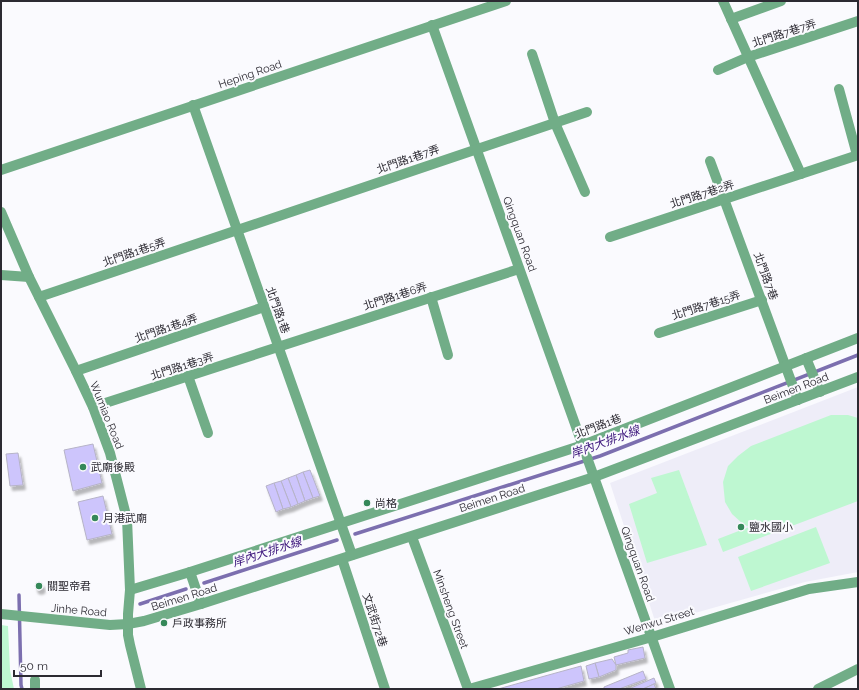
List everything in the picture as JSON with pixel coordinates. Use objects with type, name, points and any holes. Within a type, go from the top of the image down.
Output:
[{"type":"street","name":"Heping Road","points":[[1,170],[506,1]]},
{"type":"street","points":[[723,1],[801,174]]},
{"type":"street","points":[[731,19],[781,1]]},
{"type":"street","name":"北門路7巷7弄","points":[[718,70],[748,57],[858,21]]},
{"type":"street","name":"Qingquan Road","points":[[432,25],[670,689]]},
{"type":"street","points":[[532,54],[555,123],[585,192]]},
{"type":"street","points":[[838,89],[858,155]]},
{"type":"street","name":"北門路1巷","points":[[193,105],[341,523],[347,557]]},
{"type":"street","name":"北門路1巷7弄","points":[[237,230],[587,112]]},
{"type":"street","name":"北門路7巷2弄","points":[[610,237],[858,155]]},
{"type":"street","name":"北門路7巷","points":[[710,161],[798,400]]},
{"type":"street","name":"Wumiao Road","points":[[1,212],[29,277],[93,407],[110,454],[127,519],[130,590],[128,624],[130,645],[141,689]]},
{"type":"street","name":"北門路1巷5弄","points":[[39,297],[237,230]]},
{"type":"street","name":"北門路1巷6弄","points":[[279,347],[519,269]]},
{"type":"street","points":[[1,275],[29,277]]},
{"type":"street","points":[[431,297],[448,356]]},
{"type":"street","name":"北門路7巷15弄","points":[[659,333],[762,300]]},
{"type":"street","name":"北門路1巷4弄","points":[[76,371],[264,307]]},
{"type":"street","name":"北門路1巷","points":[[130,590],[584,448],[807,362],[858,338]]},
{"type":"street","name":"北門路1巷3弄","points":[[93,407],[279,347]]},
{"type":"street","points":[[807,362],[820,392]]},
{"type":"street","points":[[188,376],[208,433]]},
{"type":"street","name":"Beimen Road","points":[[128,624],[144,621],[201,604],[412,537],[798,400],[858,377]]},
{"type":"street","name":"Minsheng Street","points":[[412,537],[468,689]]},
{"type":"street","name":"文武街72巷","points":[[347,557],[385,689]]},
{"type":"street","points":[[190,572],[201,604]]},
{"type":"street","name":"Wenwu Street","points":[[468,689],[652,637],[809,589],[858,582]]},
{"type":"street","name":"Jinhe Road","points":[[4,615],[96,624],[128,624]]},
{"type":"street","points":[[818,689],[858,669]]},
{"type":"shaded area","name":"鹽水國小","points":[[858,387],[858,572],[805,582],[656,624],[610,483]]},
{"type":"green space","points":[[831,415],[848,415],[858,418],[858,501],[723,552],[718,539],[749,527],[743,524],[732,514],[725,502],[723,482],[728,466],[751,446]]},
{"type":"green space","points":[[679,470],[707,545],[647,563],[629,504],[657,493],[651,478]]},
{"type":"green space","points":[[816,527],[830,563],[751,591],[738,557]]},
{"type":"green space","points":[[1,625],[8,626],[10,670],[14,689],[1,689]]},
{"type":"building","name":"武廟後殿","points":[[93,444],[102,483],[73,491],[64,450]]},
{"type":"building","points":[[18,453],[23,485],[10,486],[6,454]]},
{"type":"building","points":[[310,470],[320,496],[313,498],[303,472]]},
{"type":"building","points":[[303,472],[313,498],[305,501],[296,475]]},
{"type":"building","points":[[296,475],[305,501],[298,504],[288,478]]},
{"type":"building","points":[[288,478],[298,504],[291,507],[281,481]]},
{"type":"building","points":[[281,481],[291,507],[283,509],[274,483]]},
{"type":"building","points":[[274,483],[283,509],[276,512],[266,486]]},
{"type":"building","name":"月港武廟","points":[[103,496],[112,534],[87,540],[78,502]]},
{"type":"building","name":"關聖帝君","points":[[37,582],[41,582],[43,586],[41,590],[37,590],[35,588],[35,584]]},
{"type":"building","points":[[643,647],[645,658],[616,665],[614,657],[628,653],[628,650]]},
{"type":"building","points":[[612,659],[616,665],[616,670],[599,677],[595,663]]},
{"type":"building","points":[[595,663],[599,677],[589,679],[586,666]]},
{"type":"building","points":[[581,666],[584,681],[556,689],[498,689]]},
{"type":"building","points":[[643,671],[646,679],[619,689],[604,689],[604,687]]},
{"type":"building","points":[[654,678],[656,683],[643,689],[631,688]]},
{"type":"building","points":[[654,684],[656,689],[643,689]]},
{"type":"waterway","name":"岸內大排水線","points":[[355,534],[600,456],[858,355]]},
{"type":"waterway","name":"岸內大排水線","points":[[204,583],[337,540]]},
{"type":"waterway","name":"岸內大排水線","points":[[140,604],[186,589]]},
{"type":"waterway","name":"岸內大排水線","points":[[19,595],[22,689]]},
{"type":"place","name":"武廟後殿","points":[[83,467]]},
{"type":"place","name":"尚格","points":[[367,503]]},
{"type":"place","name":"月港武廟","points":[[95,518]]},
{"type":"place","name":"鹽水國小","points":[[741,527]]},
{"type":"place","name":"關聖帝君","points":[[39,586]]},
{"type":"place","name":"戶政事務所","points":[[164,623]]}]
